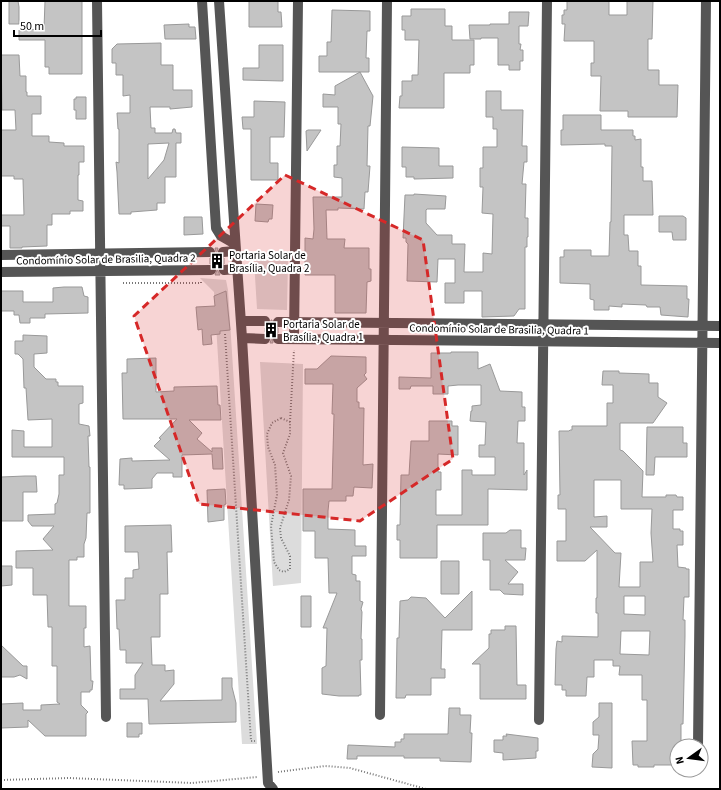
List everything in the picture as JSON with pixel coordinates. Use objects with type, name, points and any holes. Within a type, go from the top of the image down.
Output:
[{"type":"street","points":[[97,1],[106,717]]},
{"type":"street","points":[[202,1],[216,228],[221,236],[236,248]]},
{"type":"street","points":[[219,1],[241,321],[268,784]]},
{"type":"street","points":[[294,339],[298,1]]},
{"type":"street","points":[[380,715],[388,1]]},
{"type":"street","points":[[539,720],[547,1]]},
{"type":"street","points":[[698,738],[706,1]]},
{"type":"street","points":[[223,252],[236,248]]},
{"type":"street","name":"Condomínio Solar de Brasilia, Quadra 2","points":[[1,255],[205,252],[206,270],[1,272]]},
{"type":"street","points":[[224,270],[237,269]]},
{"type":"street","points":[[241,321],[264,321],[264,339],[242,338]]},
{"type":"street","name":"Condomínio Solar de Brasilia, Quadra 1","points":[[278,322],[720,326]]},
{"type":"street","name":"Condomínio Solar de Brasilia, Quadra 1","points":[[278,339],[720,343]]},
{"type":"path","points":[[225,334],[251,741],[265,740]]},
{"type":"path","points":[[290,422],[281,418],[272,423],[267,434],[268,447],[275,465],[277,495],[271,526],[274,562],[279,570],[284,572],[290,569],[290,556],[281,538],[280,528],[289,500],[291,476],[283,452],[290,434],[294,339]]},
{"type":"path","points":[[1,780],[69,778],[192,783],[262,777],[268,784],[325,766],[350,768],[426,789]]},
{"type":"highlighted area","points":[[285,175],[423,240],[453,459],[360,521],[199,504],[134,316]]},
{"type":"shaded area","points":[[254,260],[288,261],[287,310],[257,309]]},
{"type":"shaded area","points":[[200,278],[226,280],[228,290],[257,744],[242,744],[214,292]]},
{"type":"shaded area","points":[[260,362],[303,364],[301,583],[273,586]]},
{"type":"building","points":[[9,1],[18,1],[19,24],[9,24]]},
{"type":"building","points":[[45,1],[82,1],[82,74],[49,74],[49,67],[45,67],[45,40],[19,40],[19,30],[44,29]]},
{"type":"building","points":[[249,1],[278,1],[278,12],[281,12],[282,27],[249,27]]},
{"type":"building","points":[[567,1],[609,1],[609,15],[627,15],[627,1],[653,1],[652,39],[648,39],[648,70],[659,70],[659,85],[678,85],[677,117],[628,117],[628,111],[600,111],[601,76],[591,76],[591,63],[594,63],[594,41],[564,41],[565,24],[562,24],[562,15],[564,15],[564,10],[567,10]]},
{"type":"building","points":[[411,9],[445,9],[445,26],[452,26],[452,40],[474,40],[474,65],[470,65],[470,73],[444,73],[444,108],[399,108],[400,96],[402,96],[402,81],[412,81],[412,75],[418,75],[419,40],[405,40],[405,30],[402,30],[402,16],[411,16]]},
{"type":"building","points":[[332,10],[370,11],[370,31],[367,31],[366,58],[369,58],[369,72],[319,72],[319,56],[327,56],[327,42],[331,42]]},
{"type":"building","points":[[509,12],[529,12],[528,26],[519,26],[519,44],[521,44],[520,50],[523,50],[523,61],[520,61],[520,70],[509,70],[509,65],[498,65],[498,38],[470,39],[469,25],[509,24]]},
{"type":"building","points":[[189,24],[189,27],[195,27],[196,39],[165,39],[164,25]]},
{"type":"building","points":[[161,43],[161,65],[173,65],[173,90],[192,90],[192,107],[170,109],[170,107],[150,107],[151,128],[155,128],[155,133],[172,133],[173,129],[175,129],[176,133],[181,133],[181,143],[176,143],[176,177],[165,177],[165,203],[157,203],[157,210],[131,212],[131,214],[119,214],[116,162],[119,163],[119,129],[117,113],[130,113],[130,95],[123,96],[123,75],[116,75],[116,63],[112,63],[112,49],[117,44]],"holes":[[[169,143],[164,160],[148,179],[148,144]]]},
{"type":"building","points":[[259,45],[283,45],[283,81],[243,80],[243,68],[259,68]]},
{"type":"building","points":[[1,55],[19,55],[20,76],[26,76],[27,96],[41,96],[41,114],[32,114],[32,136],[49,136],[49,142],[64,143],[64,146],[84,146],[84,162],[79,162],[78,175],[78,200],[83,201],[83,211],[70,211],[70,214],[52,214],[52,225],[47,225],[47,246],[10,248],[10,226],[1,226],[1,215],[24,215],[23,179],[14,179],[14,176],[1,176],[1,130],[16,130],[15,110],[2,110]]},
{"type":"building","points":[[360,72],[373,96],[370,126],[368,126],[367,166],[370,166],[368,192],[365,192],[364,209],[338,208],[338,210],[326,210],[327,239],[345,239],[344,248],[369,248],[369,269],[371,269],[371,281],[367,282],[366,313],[335,313],[335,275],[305,275],[305,238],[313,239],[313,197],[342,197],[342,178],[334,177],[334,165],[337,165],[337,146],[340,146],[341,124],[338,124],[338,107],[323,107],[323,94],[335,95],[335,86]]},
{"type":"building","points":[[486,91],[501,91],[501,110],[523,110],[522,146],[527,146],[527,162],[524,162],[522,184],[526,184],[525,218],[528,218],[527,247],[525,247],[525,309],[519,309],[514,316],[482,317],[482,291],[464,291],[464,303],[445,303],[445,283],[455,283],[455,259],[438,259],[437,282],[407,281],[408,244],[406,242],[406,238],[403,238],[405,195],[414,194],[446,196],[445,209],[426,210],[426,223],[437,235],[452,235],[452,244],[465,244],[464,272],[483,272],[483,253],[492,254],[493,214],[482,213],[483,187],[480,187],[480,168],[483,168],[483,147],[497,147],[497,129],[493,129],[493,117],[486,117]]},
{"type":"building","points":[[76,97],[86,97],[86,119],[76,119],[74,99],[76,99]]},
{"type":"building","points":[[254,101],[285,102],[284,137],[270,137],[270,163],[278,163],[278,180],[251,180],[251,129],[243,129],[242,117],[254,117]]},
{"type":"building","points":[[563,115],[601,115],[601,130],[633,130],[635,140],[641,139],[641,167],[643,167],[643,181],[652,181],[653,215],[624,215],[624,235],[628,235],[629,251],[638,251],[638,266],[641,266],[641,285],[687,286],[687,299],[689,299],[688,317],[661,315],[660,307],[647,307],[646,305],[622,304],[622,307],[609,306],[609,310],[594,310],[594,300],[590,299],[590,284],[560,283],[560,257],[564,257],[564,250],[591,250],[591,256],[609,256],[611,222],[612,146],[605,146],[605,144],[561,145]]},
{"type":"building","points":[[321,130],[307,151],[306,131]]},
{"type":"building","points":[[402,147],[439,148],[439,166],[453,166],[453,178],[414,179],[414,177],[406,177],[406,167],[402,167]]},
{"type":"building","points":[[256,204],[273,205],[272,219],[269,219],[268,222],[255,221]]},
{"type":"building","points":[[659,216],[683,216],[686,218],[686,240],[673,240],[672,232],[659,232]]},
{"type":"building","points":[[184,217],[202,217],[203,234],[184,235]]},
{"type":"building","points":[[215,248],[218,248],[217,255],[224,258],[224,264],[218,268],[220,275],[215,275],[217,267],[214,264],[210,264],[210,258],[216,255]]},
{"type":"building","points":[[82,287],[84,296],[88,297],[88,313],[45,314],[45,318],[30,318],[30,323],[20,323],[19,315],[14,315],[14,311],[1,311],[1,291],[23,291],[23,302],[53,302],[53,288]]},
{"type":"building","points":[[226,291],[230,330],[220,331],[220,334],[211,335],[212,344],[203,345],[202,329],[198,330],[196,307],[215,306],[214,296]]},
{"type":"building","points":[[271,320],[273,326],[278,328],[278,333],[272,336],[273,343],[270,343],[271,336],[265,332],[265,328],[270,325]]},
{"type":"building","points":[[23,335],[47,336],[47,353],[34,354],[34,367],[46,379],[56,379],[58,386],[83,386],[83,403],[79,404],[79,424],[89,426],[90,513],[87,513],[84,557],[77,557],[77,560],[69,560],[69,606],[86,606],[84,647],[90,646],[91,681],[93,681],[92,690],[90,690],[90,692],[81,692],[81,705],[88,712],[86,714],[86,736],[45,736],[28,720],[28,727],[1,728],[1,704],[23,703],[23,710],[41,710],[41,705],[60,704],[57,702],[57,666],[52,666],[52,627],[48,627],[47,595],[33,595],[33,568],[16,568],[16,551],[53,550],[43,539],[54,526],[32,526],[28,521],[28,515],[55,514],[55,504],[57,503],[59,494],[59,475],[64,475],[64,457],[12,457],[12,430],[24,431],[24,447],[52,447],[52,419],[28,420],[26,388],[24,388],[23,359],[18,354],[15,354],[15,341],[23,341]]},
{"type":"building","points":[[478,352],[478,369],[490,364],[500,391],[522,392],[522,407],[525,407],[525,421],[518,421],[517,443],[524,443],[524,475],[527,470],[527,490],[488,489],[488,525],[437,525],[437,558],[400,558],[400,540],[397,540],[397,525],[400,525],[401,475],[409,475],[411,441],[429,441],[429,421],[452,421],[452,426],[458,426],[458,455],[438,454],[438,472],[441,472],[441,490],[436,490],[436,515],[462,515],[462,470],[472,470],[472,475],[495,475],[495,457],[479,457],[479,445],[485,445],[486,422],[470,421],[472,406],[481,405],[481,385],[448,386],[448,394],[433,394],[433,386],[411,386],[410,389],[399,389],[399,377],[431,378],[431,353]]},
{"type":"building","points":[[331,356],[366,357],[366,373],[364,375],[367,379],[357,388],[357,402],[359,402],[359,408],[364,408],[363,465],[373,464],[372,488],[354,487],[353,496],[346,496],[346,501],[329,501],[328,511],[328,529],[355,530],[355,546],[366,546],[366,556],[352,556],[352,574],[356,575],[356,581],[360,581],[360,601],[363,602],[361,609],[361,695],[359,696],[322,694],[322,668],[326,666],[327,628],[323,628],[337,593],[329,593],[328,558],[315,558],[315,531],[303,531],[303,489],[332,489],[334,414],[332,414],[333,384],[305,384],[305,369],[317,369]]},
{"type":"building","points":[[156,358],[156,392],[174,391],[174,387],[217,386],[218,405],[220,405],[221,420],[189,420],[202,433],[197,439],[212,452],[212,448],[222,448],[223,469],[213,469],[212,454],[182,455],[182,477],[173,477],[173,473],[157,473],[152,479],[152,488],[124,489],[124,485],[119,485],[120,459],[132,458],[132,461],[170,460],[154,446],[161,439],[159,438],[177,419],[123,419],[122,373],[127,373],[127,359]]},
{"type":"building","points":[[603,371],[649,374],[649,383],[658,383],[658,397],[667,403],[653,423],[620,423],[620,450],[623,451],[643,471],[642,497],[666,497],[666,495],[676,495],[677,497],[683,497],[683,510],[673,510],[673,529],[680,529],[680,531],[683,531],[683,545],[677,545],[678,567],[689,569],[689,597],[684,597],[683,620],[685,620],[685,636],[683,724],[681,724],[681,738],[669,738],[669,765],[654,765],[654,767],[638,767],[638,765],[633,765],[632,741],[647,741],[647,700],[642,700],[642,675],[619,675],[620,666],[613,666],[613,660],[594,660],[594,677],[587,677],[586,696],[566,696],[566,690],[562,690],[562,685],[555,685],[557,641],[562,642],[562,636],[598,637],[598,613],[596,613],[597,550],[585,561],[557,561],[557,541],[566,541],[566,509],[558,509],[558,495],[560,495],[559,431],[572,430],[572,426],[607,426],[607,403],[613,403],[613,385],[602,385]],"holes":[[[594,480],[621,480],[621,509],[652,509],[651,533],[653,562],[640,562],[640,587],[619,587],[621,553],[615,553],[590,527],[607,527],[607,516],[594,517]],[[624,596],[645,596],[645,615],[624,614]],[[621,631],[650,631],[649,655],[620,654]]]},
{"type":"building","points":[[647,427],[683,427],[683,443],[687,443],[687,457],[655,457],[654,475],[646,475]]},
{"type":"building","points":[[36,476],[37,492],[23,492],[23,521],[1,521],[1,477]]},
{"type":"building","points":[[225,489],[226,504],[224,505],[224,520],[208,522],[207,490]]},
{"type":"building","points":[[171,525],[172,552],[167,552],[168,594],[160,594],[160,637],[151,637],[152,665],[165,665],[165,671],[174,670],[174,684],[160,701],[222,700],[222,678],[232,678],[232,687],[236,703],[236,722],[149,724],[148,699],[120,699],[120,689],[135,689],[135,675],[143,663],[126,663],[126,650],[120,650],[119,629],[117,629],[116,600],[125,600],[125,578],[133,578],[133,570],[139,569],[138,552],[125,552],[125,526]]},
{"type":"building","points":[[510,530],[521,530],[521,548],[526,548],[525,560],[505,560],[518,572],[508,584],[523,584],[523,595],[504,594],[500,590],[490,590],[490,560],[483,560],[483,533],[506,533]]},
{"type":"building","points":[[441,561],[459,561],[459,594],[441,594]]},
{"type":"building","points":[[1,566],[12,566],[12,585],[1,586]]},
{"type":"building","points":[[472,591],[472,630],[442,630],[441,669],[445,669],[445,678],[431,678],[431,695],[406,695],[405,698],[396,698],[397,638],[399,638],[400,601],[408,600],[411,597],[426,598],[445,618]]},
{"type":"building","points":[[301,596],[311,596],[311,627],[301,627]]},
{"type":"building","points":[[505,626],[516,626],[517,685],[526,685],[526,699],[480,699],[480,664],[472,664],[489,648],[489,634],[491,634],[491,630],[505,630]]},
{"type":"building","points":[[1,645],[23,666],[27,666],[27,679],[20,675],[14,677],[1,677]]},
{"type":"building","points":[[599,703],[612,703],[612,768],[592,767],[593,754],[598,749],[599,735],[593,735],[593,722],[599,717]]},
{"type":"building","points":[[449,708],[460,708],[460,715],[471,715],[471,762],[440,761],[440,758],[404,758],[404,756],[357,756],[357,759],[347,759],[348,745],[395,747],[395,742],[401,742],[401,739],[404,739],[404,734],[448,734]]},
{"type":"building","points":[[127,723],[142,723],[142,734],[139,734],[139,737],[127,737]]},
{"type":"building","points":[[506,734],[538,738],[538,751],[536,751],[536,758],[503,760],[503,753],[494,752],[494,740],[503,740],[503,736],[507,736]]},
{"type":"place","name":"Portaria Solar de Brasília, Quadra 2","points":[[217,261]]},
{"type":"place","name":"Portaria Solar de Brasília, Quadra 1","points":[[271,330]]}]
